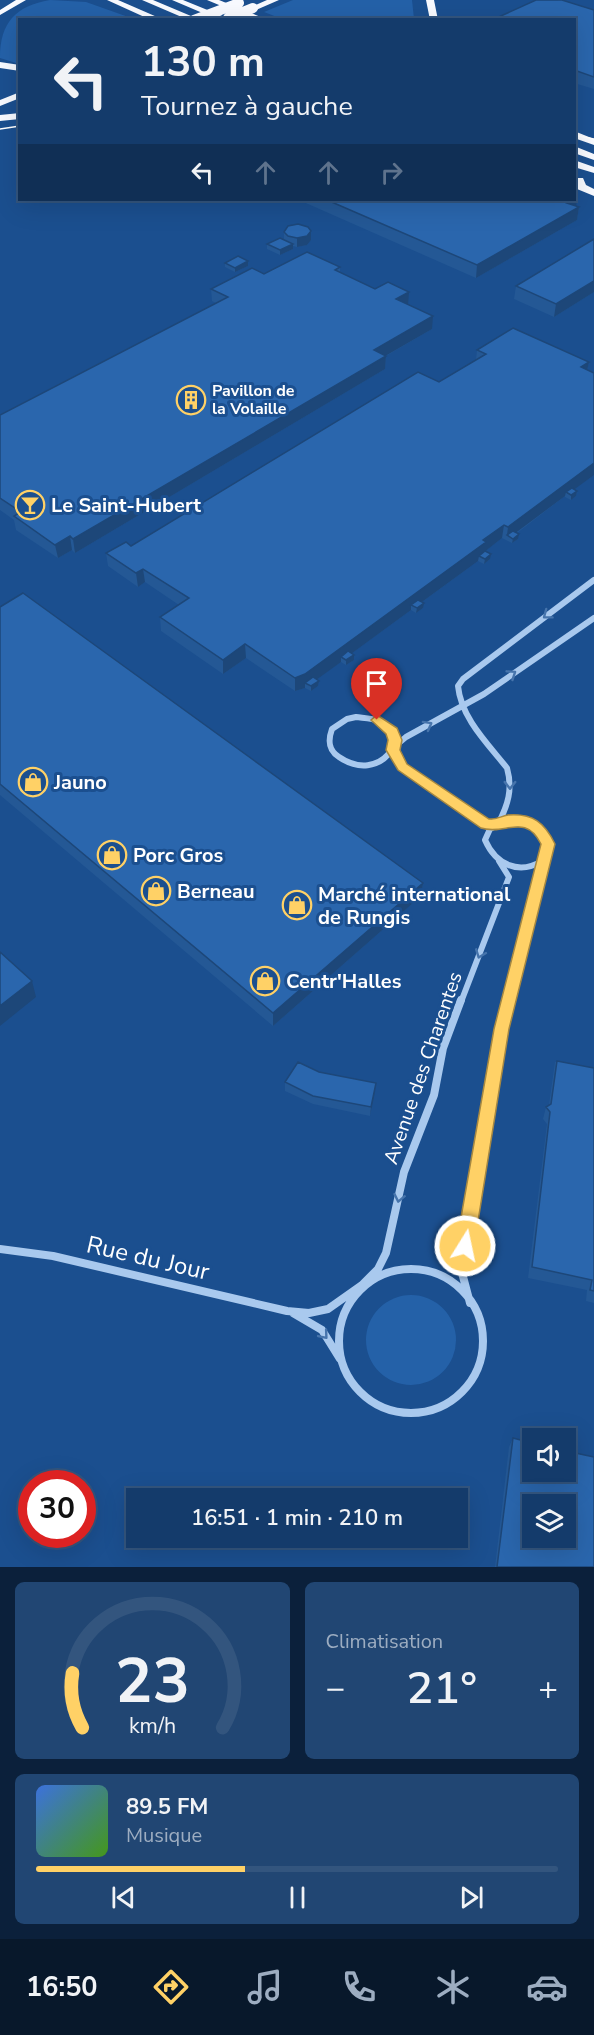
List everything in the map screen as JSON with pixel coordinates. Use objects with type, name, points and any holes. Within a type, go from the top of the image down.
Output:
[{"type":"highway","points":[[0,13],[22,0]]},
{"type":"highway","points":[[146,0],[191,18]]},
{"type":"highway","points":[[176,0],[221,18]]},
{"type":"highway","points":[[211,0],[259,18]]},
{"type":"highway","points":[[230,18],[275,0]]},
{"type":"highway","points":[[420,0],[424,18]]},
{"type":"highway","points":[[430,0],[434,18]]},
{"type":"highway","points":[[108,1],[155,18]]},
{"type":"highway","points":[[201,18],[243,2]]},
{"type":"highway","points":[[0,65],[18,68]]},
{"type":"highway","points":[[0,92],[18,86]]},
{"type":"highway","points":[[0,103],[18,96]]},
{"type":"highway","points":[[0,118],[18,116]]},
{"type":"highway","points":[[576,135],[594,141]]},
{"type":"highway","points":[[576,150],[594,157]]},
{"type":"highway","points":[[576,164],[594,170]]},
{"type":"highway","points":[[577,180],[594,186]]},
{"type":"highway","points":[[577,180],[581,187],[594,193]]},
{"type":"street","points":[[548,851],[544,858],[529,867],[519,868],[500,861],[492,855],[486,843],[490,830],[497,824],[507,808],[512,784],[507,768],[463,706],[457,693],[458,686],[463,679],[594,580]]},
{"type":"street","points":[[470,1303],[456,1287],[439,1276],[419,1269],[398,1269],[379,1274],[362,1285],[348,1303],[340,1324],[340,1348],[348,1372],[362,1391],[380,1404],[402,1412],[425,1413],[447,1406],[464,1393],[477,1373],[483,1350],[480,1326],[470,1303],[461,1269],[501,1029],[548,851],[546,837],[534,825],[516,820],[497,824],[481,821],[402,767],[394,748],[395,740],[387,726],[366,718],[356,717],[339,723],[329,736],[332,751],[338,758],[358,765],[384,760],[394,748],[406,737],[484,694],[594,618]]},
{"type":"street","name":"Avenue des Charentes","points":[[362,1285],[378,1269],[387,1253],[404,1172],[434,1095],[443,1047],[509,877],[500,861]]},
{"type":"street","name":"Rue du Jour","points":[[0,1249],[53,1256],[287,1311],[309,1313],[328,1309],[362,1285]]},
{"type":"street","name":"Rue du Jour","points":[[287,1311],[307,1319],[322,1330],[348,1372]]},
{"type":"shaded area","points":[[50,0],[86,2],[131,18],[18,18],[18,64],[0,58],[3,35],[7,25],[19,11]]},
{"type":"shaded area","points":[[293,0],[412,0],[414,18],[280,18],[264,12]]},
{"type":"shaded area","points":[[411,1295],[436,1303],[448,1315],[456,1340],[448,1365],[436,1377],[411,1385],[386,1377],[374,1365],[366,1340],[374,1315],[386,1303]]},
{"type":"building","points":[[536,0],[562,0],[594,10],[594,77],[576,71],[576,18],[496,18]]},
{"type":"building","points":[[329,201],[571,201],[567,203],[579,207],[477,265]]},
{"type":"building","points":[[298,224],[308,227],[311,231],[307,236],[297,238],[288,236],[284,232],[288,226]]},
{"type":"building","points":[[280,238],[293,244],[280,250],[267,244]]},
{"type":"building","points":[[594,239],[594,281],[556,304],[516,286]]},
{"type":"building","name":"Pavillon de la Volaille","points":[[307,252],[340,267],[335,270],[375,289],[388,282],[409,292],[396,299],[433,316],[374,350],[386,356],[73,539],[70,536],[55,545],[14,516],[21,512],[0,498],[0,415],[228,297],[211,289],[252,268],[264,274]]},
{"type":"building","points":[[238,256],[248,261],[235,268],[225,263]]},
{"type":"building","points":[[513,328],[589,362],[581,367],[594,373],[594,463],[508,527],[504,525],[483,540],[486,542],[305,674],[295,678],[245,644],[223,660],[160,617],[189,598],[143,569],[136,573],[106,553],[126,542],[131,546],[418,372],[439,382],[486,354],[477,350]]},
{"type":"building","points":[[572,488],[577,491],[571,495],[566,492]]},
{"type":"building","points":[[513,531],[519,534],[513,539],[507,535]]},
{"type":"building","points":[[485,551],[491,554],[485,559],[479,556]]},
{"type":"building","points":[[23,593],[423,883],[273,1013],[0,784],[0,607]]},
{"type":"building","points":[[418,600],[424,603],[417,608],[411,605]]},
{"type":"building","points":[[348,651],[354,655],[346,660],[341,657]]},
{"type":"building","points":[[313,677],[319,681],[311,686],[305,683]]},
{"type":"building","points":[[0,952],[32,981],[0,1006]]},
{"type":"building","points":[[557,1061],[594,1068],[594,1291],[590,1290],[592,1280],[532,1267],[550,1112],[546,1107],[551,1104]]},
{"type":"building","points":[[298,1062],[319,1072],[376,1083],[371,1107],[313,1096],[285,1082]]},
{"type":"building","points":[[513,1438],[522,1440],[522,1482],[576,1482],[576,1453],[594,1457],[594,1567],[497,1567]]},
{"type":"tram line","points":[[0,129],[18,126]]},
{"type":"tram line","points":[[576,135],[594,139]]},
{"type":"place","name":"Pavillon de la Volaille","points":[[191,400]]},
{"type":"place","name":"Le Saint-Hubert","points":[[30,505]]},
{"type":"place","name":"Jauno","points":[[33,782]]},
{"type":"place","name":"Porc Gros","points":[[112,855]]},
{"type":"place","name":"Berneau","points":[[156,891]]},
{"type":"place","name":"Marché international de Rungis","points":[[297,905]]},
{"type":"place","name":"Centr'Halles","points":[[265,981]]},
{"type":"route","points":[[377,720],[392,732],[395,740],[393,750],[402,767],[486,824],[495,825],[507,820],[526,821],[541,830],[548,844],[501,1029],[501,1041],[465,1246]]}]
